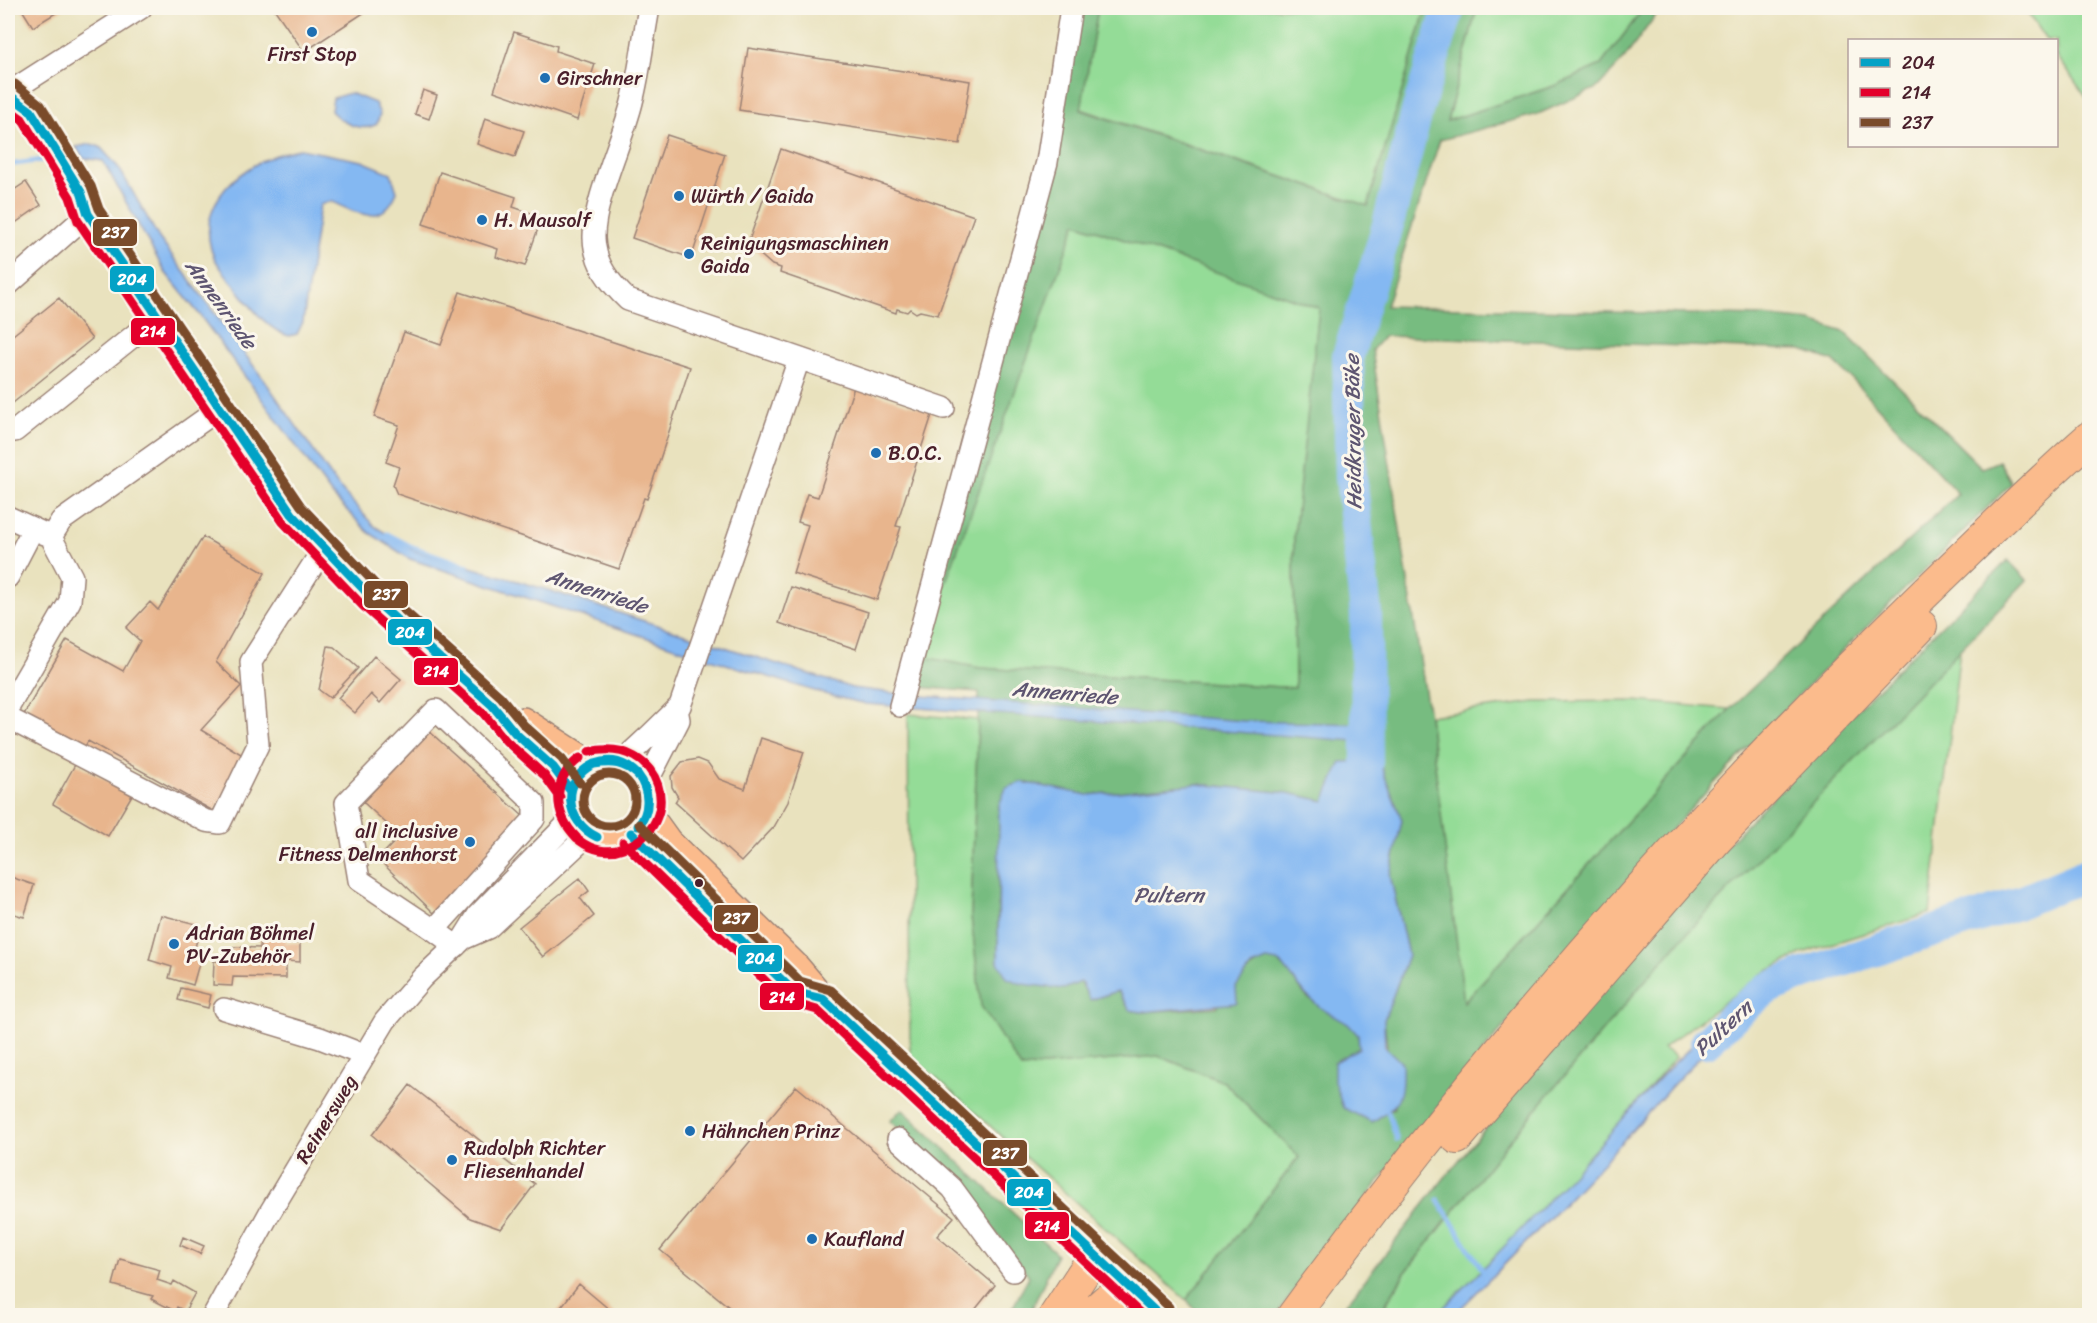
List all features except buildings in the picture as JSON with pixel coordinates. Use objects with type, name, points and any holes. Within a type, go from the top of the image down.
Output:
[{"type":"highway","points":[[1293,1316],[1498,1054],[1668,855],[1841,674],[2090,437]]},
{"type":"highway","points":[[1320,1316],[1459,1136],[1716,840],[1927,618],[2090,467]]},
{"type":"highway","points":[[1055,1316],[1095,1255]]},
{"type":"highway","points":[[1089,1316],[1107,1300],[1130,1287]]},
{"type":"main road","points":[[8,94],[17,119],[47,152],[62,175],[70,199],[88,214],[292,514],[370,597],[492,705],[515,733],[553,767],[570,790]]},
{"type":"main road","points":[[492,705],[526,722],[566,751],[590,764]]},
{"type":"main road","points":[[605,760],[621,762],[639,774],[646,784],[649,798],[639,823],[610,839],[581,826],[570,804],[570,790],[574,780],[590,764],[605,760]]},
{"type":"main road","points":[[639,823],[668,842],[795,966],[823,999],[1161,1316]]},
{"type":"street","points":[[8,94],[141,8]]},
{"type":"street","points":[[648,8],[632,102],[597,215],[594,238],[598,261],[610,284],[628,300],[944,408]]},
{"type":"street","points":[[901,699],[1047,162],[1071,8]]},
{"type":"street","points":[[8,285],[88,214]]},
{"type":"street","points":[[15,431],[157,317]]},
{"type":"street","points":[[621,762],[677,709],[799,359]]},
{"type":"street","points":[[8,577],[42,533],[219,409]]},
{"type":"street","points":[[8,517],[42,533],[72,577],[70,601],[8,709],[10,719],[206,821],[219,823],[258,745],[250,662],[323,549]]},
{"type":"street","points":[[646,784],[679,720],[677,709]]},
{"type":"street","points":[[434,930],[534,819],[534,803],[436,710],[346,803],[359,880],[434,930],[459,942]]},
{"type":"street","name":"Reinersweg","points":[[213,1316],[269,1214],[364,1055],[396,1007],[459,942],[478,915],[581,826]]},
{"type":"street","points":[[224,1008],[311,1035],[364,1055]]},
{"type":"street","points":[[898,1139],[952,1188],[1013,1270]]},
{"type":"green space","points":[[1073,8],[1098,8],[1081,110],[1368,206],[1426,8],[1446,8],[1354,323],[1360,326],[1451,8],[1477,8],[1447,121],[1557,85],[1601,65],[1644,8],[1661,8],[1624,59],[1597,88],[1538,114],[1440,140],[1386,306],[1762,316],[1811,321],[1844,332],[1982,468],[1999,461],[2012,483],[1812,682],[1666,836],[1487,1046],[1276,1315],[1201,1315],[1186,1300],[1299,1157],[1224,1082],[1158,1056],[1021,1068],[981,1006],[971,916],[979,692],[905,686],[1045,180]],"holes":[[[1076,223],[1319,308],[1294,537],[1295,688],[980,668],[919,656]],[[1384,336],[1802,350],[1833,361],[1958,494],[1730,709],[1464,1002],[1429,716],[1372,350]],[[1380,764],[1402,820],[1390,875],[1408,955],[1384,1020],[1394,1108],[1372,1122],[1334,1062],[1359,1048],[1358,1034],[1349,1024],[1306,996],[1285,967],[1274,960],[1260,962],[1254,966],[1217,1007],[1142,1012],[1130,1010],[1118,991],[1090,1000],[1081,982],[998,962],[999,805],[1022,782],[1088,795],[1197,784],[1288,793],[1324,801]]]},
{"type":"green space","points":[[1098,8],[1426,8],[1369,206],[1081,109]]},
{"type":"green space","points":[[1477,8],[1644,8],[1601,65],[1557,85],[1447,121]]},
{"type":"green space","points":[[2024,8],[2089,8],[2088,100],[2058,57],[2058,39],[2045,39]]},
{"type":"green space","points":[[1076,223],[1320,308],[1294,537],[1295,688],[980,668],[918,656]]},
{"type":"green space","points":[[2008,560],[2027,580],[1672,949],[1504,1147],[1405,1273],[1379,1315],[1337,1316],[1442,1181],[1560,1037],[1714,858],[1854,712]]},
{"type":"green space","points":[[1960,648],[1930,913],[1802,953],[1762,974],[1663,1048],[1676,1057],[1559,1189],[1436,1315],[1379,1316],[1405,1273],[1504,1147],[1672,949]]},
{"type":"green space","points":[[1635,701],[1730,709],[1463,1003],[1429,716],[1535,702]]},
{"type":"green space","points":[[908,714],[978,720],[971,916],[981,1005],[1021,1068],[1158,1056],[1224,1082],[1299,1157],[1186,1300],[910,1055]]},
{"type":"green space","points":[[902,1109],[1057,1254],[1029,1315],[1009,1315],[1029,1276],[959,1184],[890,1121]]},
{"type":"water","points":[[350,93],[375,103],[380,114],[377,124],[371,127],[358,127],[331,111],[333,98]]},
{"type":"water","points":[[91,144],[100,147],[119,168],[159,238],[267,384],[338,486],[374,526],[413,550],[548,590],[852,688],[909,695],[1244,721],[1367,724],[1368,742],[866,704],[726,664],[410,559],[368,532],[332,495],[199,314],[165,272],[103,161],[83,158],[76,147]]},
{"type":"water","points":[[300,149],[362,161],[391,173],[397,192],[391,203],[377,214],[360,213],[331,201],[320,205],[303,322],[297,334],[289,336],[275,330],[262,319],[224,273],[213,255],[209,229],[212,212],[220,195],[232,181],[247,169],[264,160]]},
{"type":"water","name":"Pultern","points":[[1367,761],[1380,764],[1402,820],[1390,875],[1408,955],[1384,1020],[1385,1047],[1402,1063],[1401,1092],[1389,1110],[1372,1122],[1343,1108],[1334,1081],[1334,1062],[1359,1048],[1358,1035],[1348,1024],[1322,1009],[1306,995],[1281,963],[1267,960],[1252,966],[1236,987],[1237,1003],[1142,1012],[1130,1010],[1118,991],[1090,1000],[1081,982],[1064,989],[1022,984],[1007,978],[998,962],[999,805],[1006,788],[1022,782],[1088,795],[1197,784],[1288,793],[1324,801],[1341,762]]},
{"type":"water","points":[[1738,1012],[1715,1041],[1620,1144],[1487,1282],[1454,1315],[1436,1315],[1524,1226],[1670,1067],[1704,1035]]},
{"type":"waterway","name":"Heidkruger Bäke","points":[[1367,761],[1366,614],[1351,476],[1348,356],[1387,228],[1418,108],[1449,8]]},
{"type":"waterway","name":"Annenriede","points":[[8,165],[50,159]]},
{"type":"waterway","name":"Annenriede","points":[[387,534],[410,546],[467,566]]},
{"type":"waterway","name":"Pultern","points":[[1706,1042],[1767,989],[1803,974],[2014,905],[2090,873]]},
{"type":"waterway","points":[[1388,1112],[1397,1140]]},
{"type":"waterway","points":[[1438,1200],[1485,1274]]},
{"type":"transit line","name":"237","points":[[15,84],[41,105],[91,186],[99,209],[301,506],[379,588],[501,697],[524,725],[562,759],[580,783]]},
{"type":"transit line","name":"204","points":[[8,94],[31,111],[81,192],[88,214],[292,514],[371,597],[492,705],[515,733],[553,767],[570,790]]},
{"type":"transit line","name":"214","points":[[8,109],[22,119],[70,197],[78,221],[283,522],[363,606],[483,713],[506,741],[544,775],[560,797]]},
{"type":"transit line","name":"214","points":[[580,841],[600,850],[612,851],[623,848],[643,837],[655,821],[660,803],[658,785],[649,769],[634,757],[614,750],[589,752]]},
{"type":"transit line","name":"214","points":[[577,838],[563,818],[559,797],[564,776],[580,758]]},
{"type":"transit line","name":"204","points":[[594,764],[607,761],[618,762],[638,775]]},
{"type":"transit line","name":"204","points":[[594,764],[618,763],[638,775]]},
{"type":"transit line","name":"204","points":[[594,764],[583,771],[576,780],[571,801],[578,822],[597,837]]},
{"type":"transit line","name":"237","points":[[604,774],[614,774],[628,781],[635,800],[628,819],[614,826],[604,826],[594,822],[587,815],[583,805],[583,795],[587,785],[594,778],[604,774]]},
{"type":"transit line","name":"204","points":[[638,775],[646,794],[647,807],[638,826]]},
{"type":"transit line","name":"204","points":[[638,775],[647,794],[647,808],[638,826]]},
{"type":"transit line","name":"237","points":[[639,824],[800,981],[831,990],[1169,1307]]},
{"type":"transit line","name":"204","points":[[631,833],[794,992],[823,999],[1160,1316]]},
{"type":"transit line","name":"214","points":[[623,842],[786,1001],[817,1010],[1143,1316]]},
{"type":"place","name":"First Stop","points":[[312,32]]},
{"type":"place","name":"Girschner","points":[[545,78]]},
{"type":"place","name":"Würth / Gaida","points":[[679,196]]},
{"type":"place","name":"H. Mausolf","points":[[482,220]]},
{"type":"place","name":"Reinigungsmaschinen Gaida","points":[[689,254]]},
{"type":"place","name":"B.O.C.","points":[[876,453]]},
{"type":"place","name":"all inclusive Fitness Delmenhorst","points":[[470,842]]},
{"type":"place","name":"Adrian Böhmel PV-Zubehör","points":[[174,944]]},
{"type":"place","name":"Hähnchen Prinz","points":[[690,1131]]},
{"type":"place","name":"Rudolph Richter Fliesenhandel","points":[[452,1160]]},
{"type":"place","name":"Kaufland","points":[[812,1239]]}]
